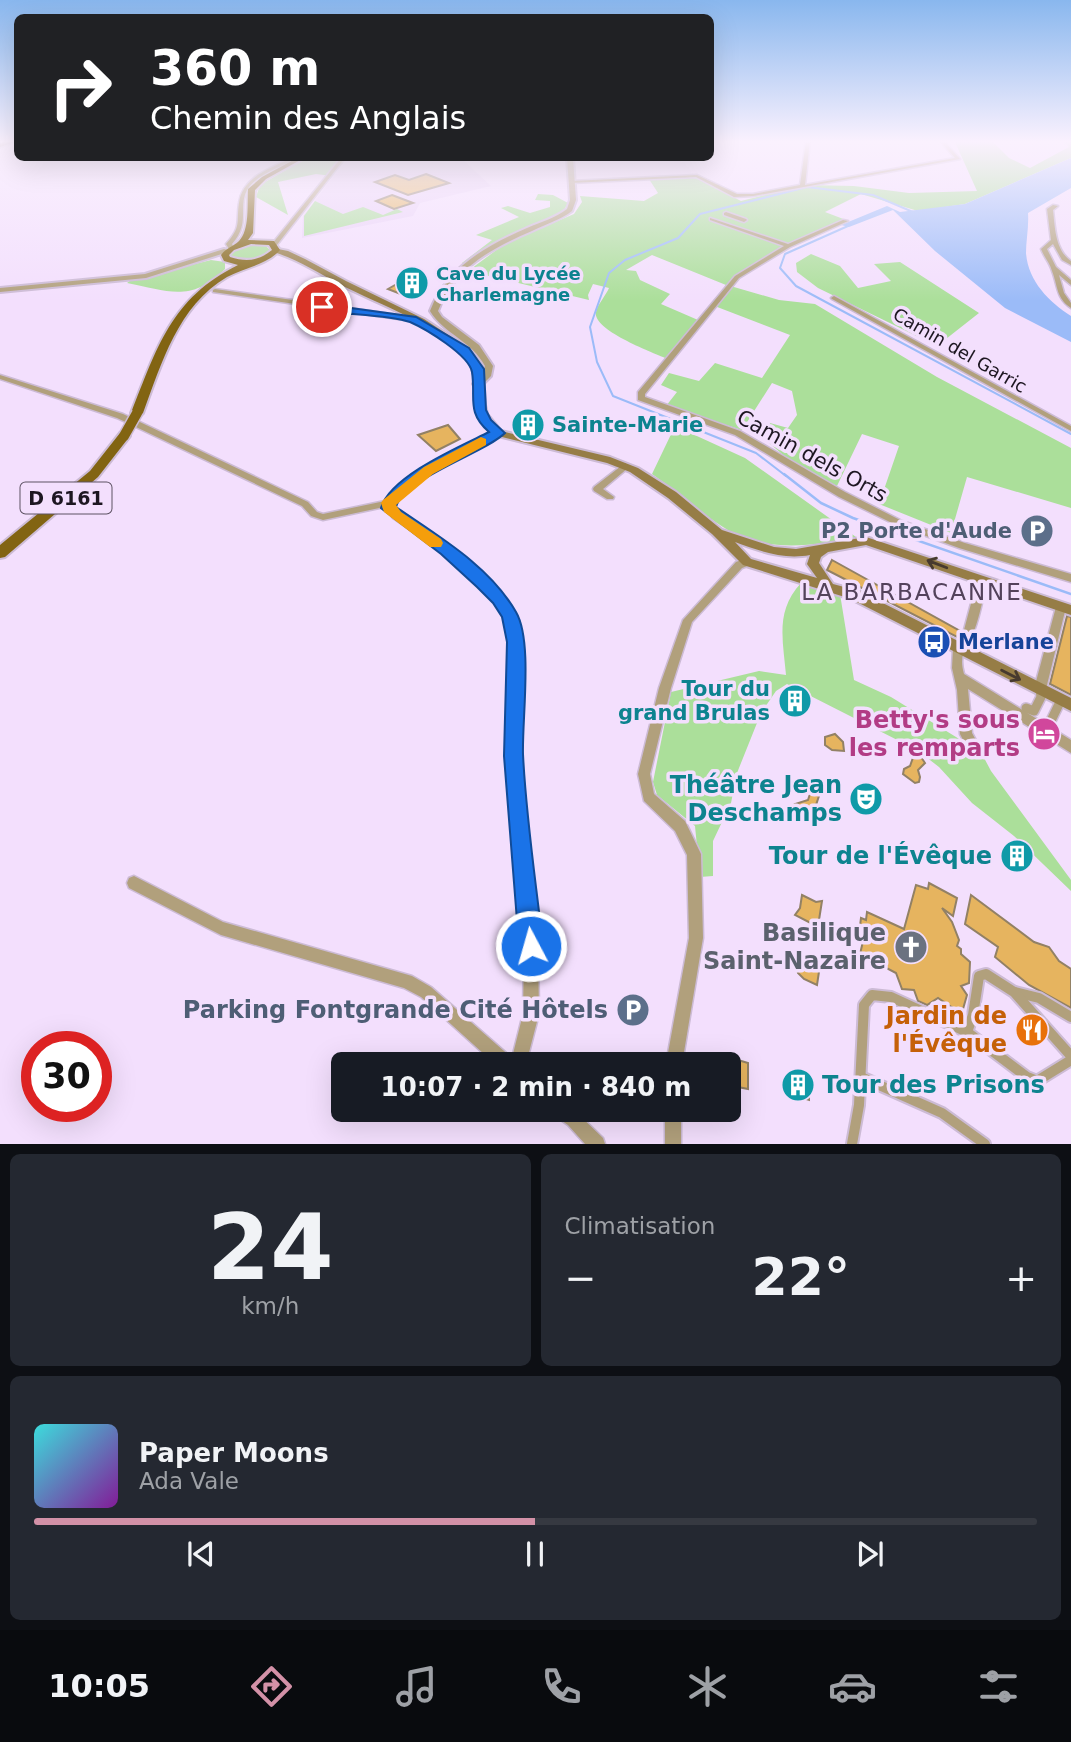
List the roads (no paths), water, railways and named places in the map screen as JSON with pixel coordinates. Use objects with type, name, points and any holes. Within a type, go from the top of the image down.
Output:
[{"type":"main road","points":[[252,194],[249,233],[229,254],[248,263],[269,257],[296,255]]},
{"type":"main road","points":[[249,233],[268,245],[296,255],[465,351],[478,369],[479,410],[485,422],[498,433],[625,466],[672,495],[716,531],[747,562],[855,595],[1066,702]]},
{"type":"main road","points":[[240,244],[268,245]]},
{"type":"main road","points":[[268,245],[269,257]]},
{"type":"main road","name":"D 6161","points":[[0,552],[94,474],[124,436],[137,413],[177,317],[229,267],[229,254]]},
{"type":"main road","name":"D 6161","points":[[220,277],[248,263]]},
{"type":"main road","points":[[716,531],[775,551]]},
{"type":"main road","points":[[734,538],[746,551],[747,562]]},
{"type":"main road","points":[[747,562],[753,553],[796,553],[866,541],[1066,609]]},
{"type":"main road","points":[[824,550],[816,555],[813,564],[820,578],[830,586]]},
{"type":"street","points":[[0,290],[146,276],[229,254],[229,244],[238,237],[242,225],[242,201],[245,194]]},
{"type":"street","points":[[268,245],[283,233],[314,194]]},
{"type":"street","points":[[478,384],[486,376],[489,366],[485,356],[465,336],[437,317],[434,311],[438,297],[457,274],[491,248],[570,210],[572,194]]},
{"type":"street","points":[[733,194],[753,194]]},
{"type":"street","points":[[1055,206],[1050,209],[1054,240],[1064,260],[1071,262]]},
{"type":"street","points":[[726,214],[744,220]]},
{"type":"street","name":"Camin dels Orts","points":[[833,217],[845,221],[788,246],[737,278],[641,394],[641,398],[712,422],[750,439],[836,493],[896,522],[953,545],[1071,578]]},
{"type":"street","points":[[712,219],[788,246]]},
{"type":"street","points":[[1054,240],[1044,249],[1055,268],[1071,283]]},
{"type":"street","points":[[1055,268],[1059,294],[1071,306]]},
{"type":"street","points":[[1057,282],[1071,283]]},
{"type":"street","points":[[215,291],[412,319]]},
{"type":"street","name":"Camin del Garric","points":[[834,298],[1071,429]]},
{"type":"street","points":[[0,377],[120,416],[305,504],[314,514],[323,517],[388,503],[428,470],[498,433]]},
{"type":"street","points":[[610,497],[597,489],[625,466]]},
{"type":"street","points":[[388,503],[396,516],[446,550],[483,583],[499,599],[510,616],[516,653],[513,756],[531,946],[531,1014],[521,1052]]},
{"type":"street","points":[[676,1052],[696,938],[694,854],[680,826],[648,797],[644,774],[665,688],[688,620],[731,573],[747,562]]},
{"type":"street","points":[[972,744],[966,734],[958,649],[969,631],[982,581]]},
{"type":"street","points":[[1026,708],[1034,711],[1041,696],[1040,689],[1066,609]]},
{"type":"street","points":[[959,677],[1071,747]]},
{"type":"street","points":[[1046,731],[1066,702]]},
{"type":"street","points":[[134,883],[221,928],[407,981],[426,992],[494,1052]]},
{"type":"street","points":[[852,1143],[861,1077],[864,1003],[870,996],[878,994],[891,997],[967,1032],[1027,1077],[1037,1081],[1071,1058],[1014,992],[986,974],[979,976],[974,1015],[967,1032]]},
{"type":"street","points":[[1014,992],[1039,998],[1071,1017]]},
{"type":"street","points":[[861,1077],[950,1117],[985,1143]]},
{"type":"street","points":[[577,1122],[597,1143]]},
{"type":"street","points":[[673,1122],[673,1143]]},
{"type":"water","points":[[987,194],[1060,194],[1028,213],[1026,253],[1035,282],[1055,304],[1071,316],[1071,342],[1005,308],[935,251],[893,210],[849,227],[841,225],[887,206],[900,212],[965,204]]},
{"type":"waterway","points":[[778,194],[700,214],[678,238],[625,260],[609,273],[590,327],[597,362],[613,396],[756,453],[786,476]]},
{"type":"waterway","points":[[868,194],[913,212]]},
{"type":"waterway","points":[[848,226],[785,254],[780,268],[796,286],[1071,434]]},
{"type":"waterway","points":[[784,474],[821,503],[853,518],[1071,594]]},
{"type":"place","name":"Cave du Lycée Charlemagne","points":[[412,283]]},
{"type":"place","name":"Sainte-Marie","points":[[528,425]]},
{"type":"place","name":"P2 Porte d'Aude","points":[[1037,531]]},
{"type":"place","name":"Merlane","points":[[934,642]]},
{"type":"place","name":"Tour du grand Brulas","points":[[795,701]]},
{"type":"place","name":"Betty's sous les remparts","points":[[1044,734]]},
{"type":"place","name":"Théâtre Jean Deschamps","points":[[866,799]]},
{"type":"place","name":"Tour de l'Évêque","points":[[1017,856]]},
{"type":"place","name":"Basilique Saint-Nazaire","points":[[911,947]]},
{"type":"place","name":"Parking Fontgrande Cité Hôtels","points":[[633,1010]]},
{"type":"place","name":"Jardin de l'Évêque","points":[[1032,1030]]},
{"type":"place","name":"Tour des Prisons","points":[[798,1085]]},
{"type":"district","name":"LA BARBACANNE","points":[[912,592]]}]
